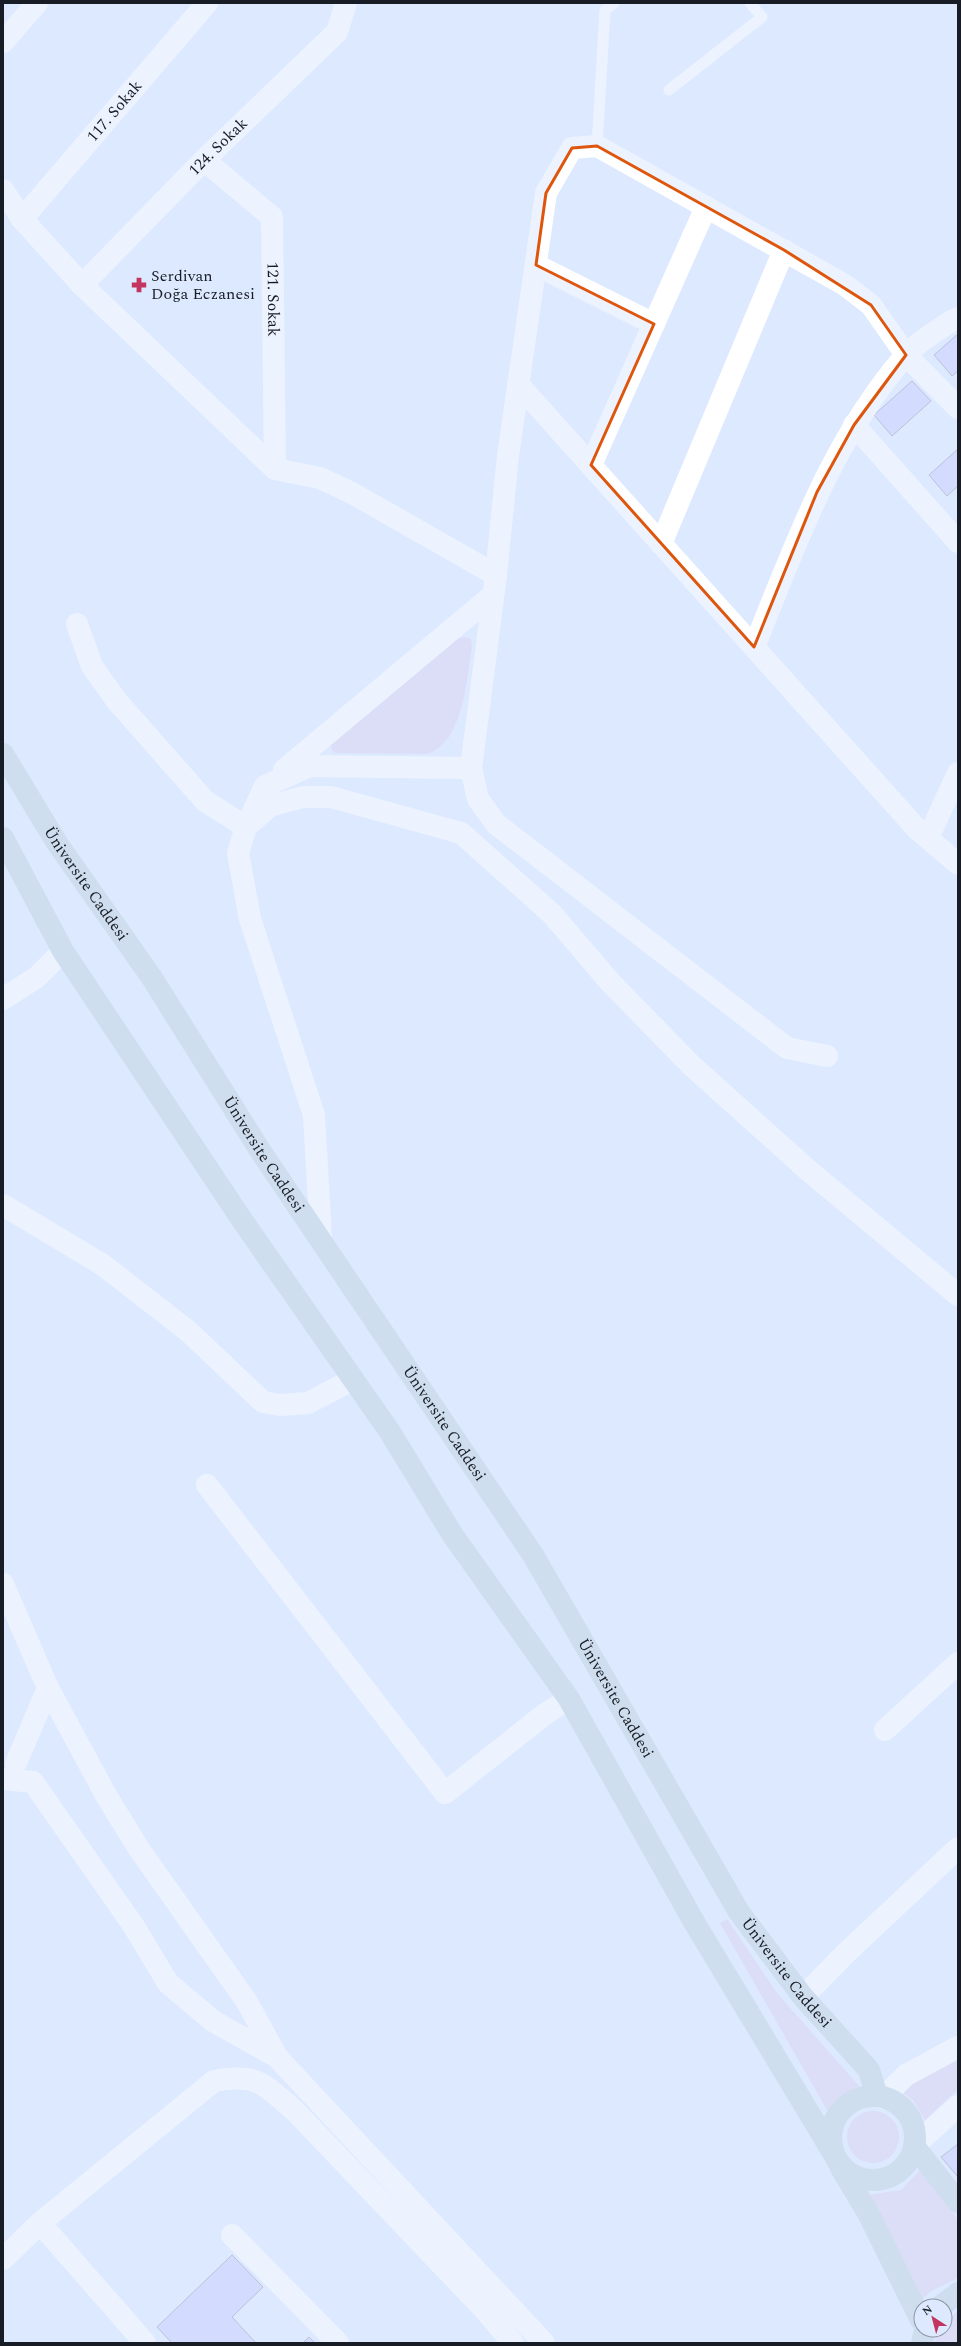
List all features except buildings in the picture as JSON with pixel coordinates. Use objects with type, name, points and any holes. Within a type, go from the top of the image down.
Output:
[{"type":"main road","name":"Üniversite Caddesi","points":[[3,754],[57,843],[152,978],[261,1152],[321,1238],[469,1464],[533,1555],[739,1912],[803,1997],[869,2070],[880,2097]]},
{"type":"main road","points":[[3,838],[63,951],[242,1220],[352,1380],[390,1432],[452,1534],[569,1699],[694,1922],[836,2157],[868,2213],[913,2304]]},
{"type":"main road","points":[[880,2097],[891,2100],[902,2108],[910,2119],[915,2132],[914,2146],[909,2160],[900,2170],[888,2177],[875,2180],[861,2179],[848,2173],[836,2157],[831,2137],[833,2124],[840,2112],[850,2103],[863,2098],[880,2097]]},
{"type":"main road","points":[[914,2146],[958,2202]]},
{"type":"street","points":[[3,42],[37,3]]},
{"type":"street","name":"117. Sokak","points":[[22,219],[207,3]]},
{"type":"street","name":"124. Sokak","points":[[82,285],[204,160],[336,32],[346,3]]},
{"type":"street","points":[[826,1056],[787,1048],[502,829],[496,824],[478,799],[471,768],[518,384],[546,192],[572,148],[597,146],[845,285],[871,305],[906,355],[958,408]]},
{"type":"street","name":"121. Sokak","points":[[204,160],[272,217],[275,470]]},
{"type":"street","points":[[3,190],[22,219],[82,285],[275,470],[320,478],[352,493],[494,585]]},
{"type":"street","points":[[591,465],[706,207]]},
{"type":"street","points":[[661,544],[784,250]]},
{"type":"street","points":[[536,265],[654,324]]},
{"type":"street","points":[[754,647],[818,492],[854,425],[906,355],[951,321],[958,318]]},
{"type":"street","points":[[518,384],[917,830],[958,864]]},
{"type":"street","points":[[854,425],[958,542]]},
{"type":"street","points":[[321,1238],[314,1115],[250,919],[238,853],[246,827],[265,786],[494,585]]},
{"type":"street","points":[[78,624],[92,666],[116,700],[205,801],[246,827]]},
{"type":"street","points":[[265,786],[310,766],[471,768]]},
{"type":"street","points":[[928,838],[958,774]]},
{"type":"street","points":[[246,827],[270,806],[303,797],[331,798],[461,833],[552,914],[610,982],[691,1065],[810,1171],[958,1295]]},
{"type":"street","points":[[3,999],[37,977],[63,951]]},
{"type":"street","points":[[3,1206],[109,1270],[188,1331],[263,1402],[280,1405],[308,1403],[352,1380]]},
{"type":"street","points":[[206,1485],[445,1794],[539,1719],[569,1699]]},
{"type":"street","points":[[3,1584],[48,1688],[107,1798],[139,1849],[247,2002],[277,2057],[544,2343]]},
{"type":"street","points":[[885,1730],[958,1663]]},
{"type":"street","points":[[48,1688],[7,1764],[33,1782],[133,1925],[168,1984],[213,2021],[277,2057]]},
{"type":"street","points":[[803,1997],[857,1943],[958,1848]]},
{"type":"street","points":[[880,2097],[906,2075],[958,2047]]},
{"type":"street","points":[[3,2259],[40,2222],[214,2081],[236,2077],[262,2083],[295,2111],[483,2308],[513,2343]]},
{"type":"street","points":[[914,2146],[958,2106]]},
{"type":"street","points":[[40,2222],[145,2343]]},
{"type":"street","points":[[232,2235],[338,2343]]},
{"type":"lane","points":[[597,146],[605,10],[614,3]]},
{"type":"lane","points":[[669,90],[762,18],[750,3]]},
{"type":"highlighted area","points":[[597,146],[784,250],[871,305],[906,355],[854,425],[817,492],[754,647],[591,465],[654,324],[536,265],[546,193],[572,148]]},
{"type":"shaded area","points":[[465,637],[471,639],[472,646],[465,692],[456,724],[449,737],[439,748],[427,754],[335,753],[332,750],[331,745],[456,640]]},
{"type":"shaded area","points":[[727,1919],[777,1993],[859,2086],[840,2096],[827,2110],[720,1923]]},
{"type":"shaded area","points":[[958,2056],[958,2089],[925,2120],[913,2100],[900,2090]]},
{"type":"shaded area","points":[[873,2111],[887,2115],[895,2123],[899,2137],[895,2151],[887,2159],[873,2163],[859,2159],[851,2151],[847,2137],[851,2123],[859,2115]]},
{"type":"shaded area","points":[[923,2167],[958,2220],[958,2278],[930,2292],[923,2298],[919,2298],[868,2195],[901,2190]]},
{"type":"shaded area","points":[[958,2311],[958,2343],[934,2343],[936,2338],[953,2338],[953,2315]]},
{"type":"place","name":"Serdivan Doğa Eczanesi","points":[[139,285]]}]
